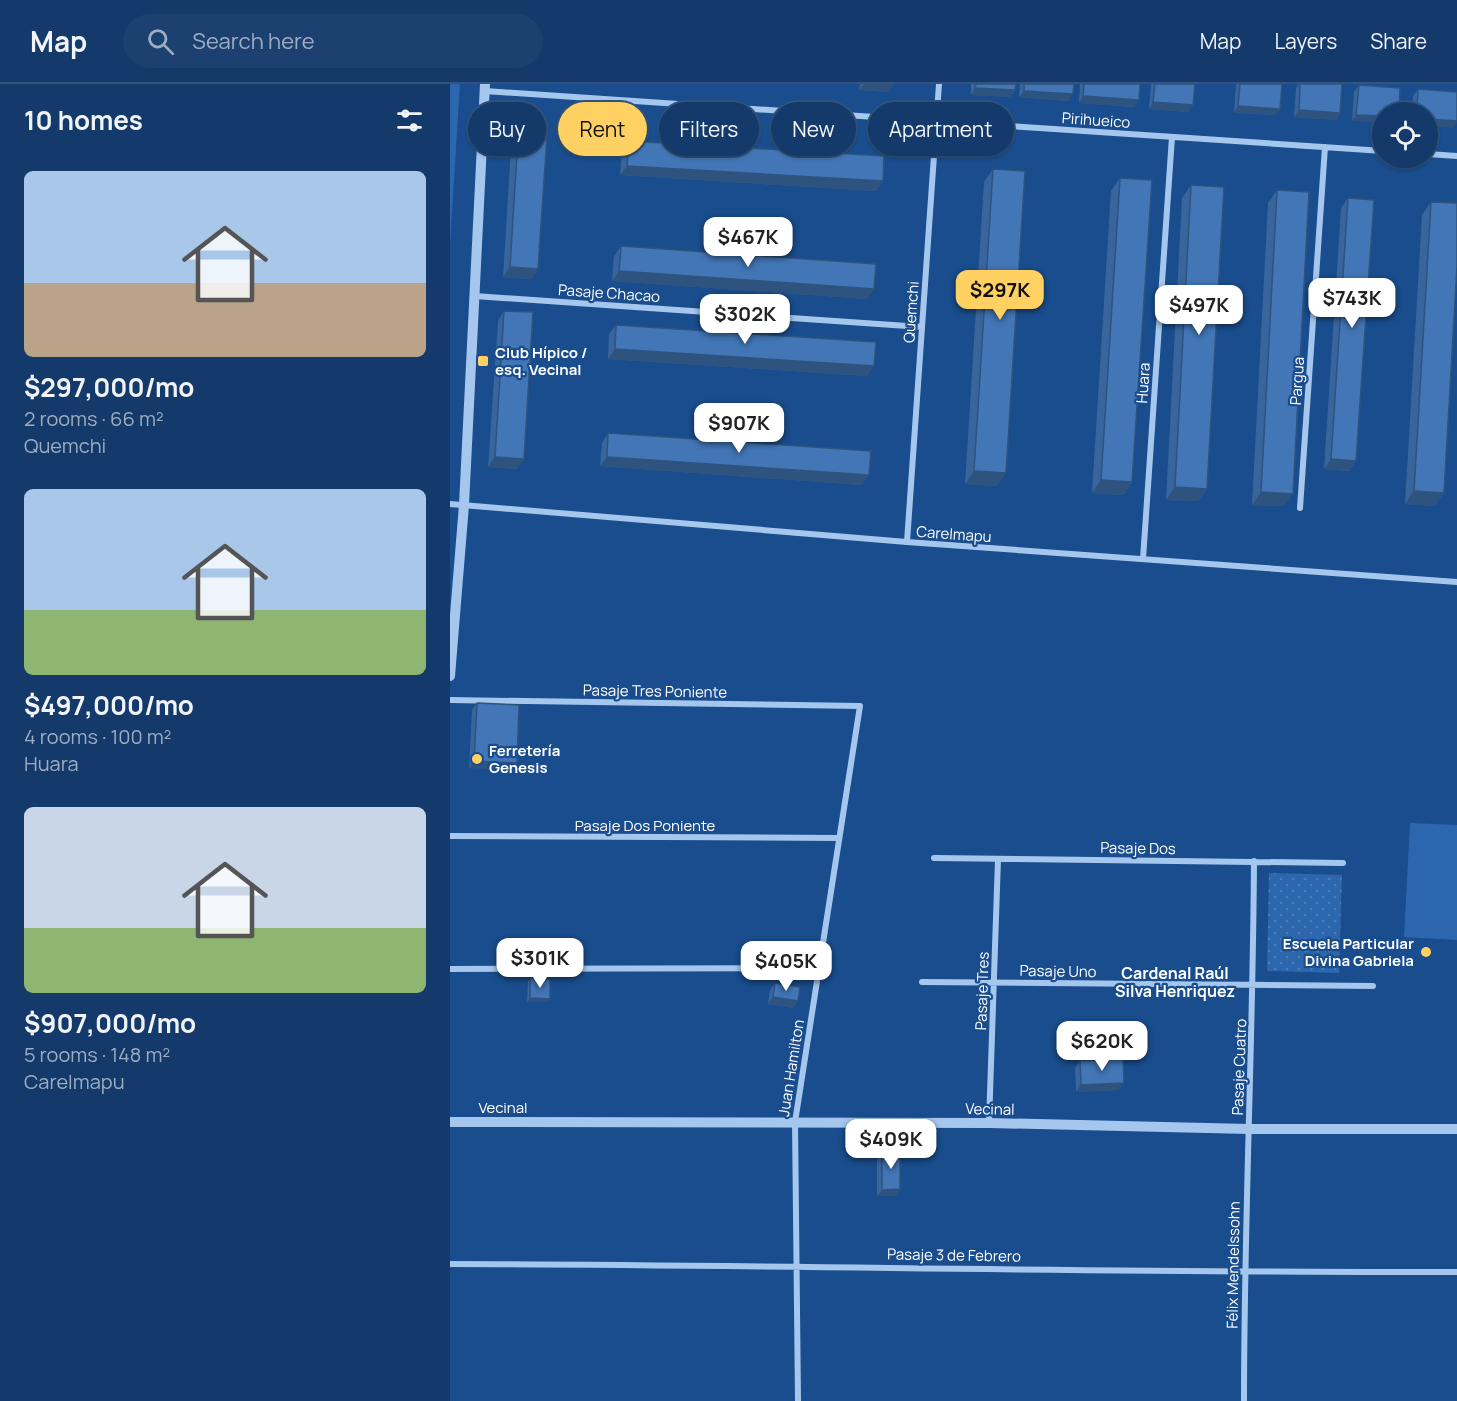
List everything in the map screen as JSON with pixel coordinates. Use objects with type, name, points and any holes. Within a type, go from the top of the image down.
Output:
[{"type":"street","name":"Quemchi","points":[[938,102],[939,84]]},
{"type":"street","name":"Pirihueico","points":[[485,88],[868,116]]},
{"type":"street","points":[[450,676],[464,505],[485,88]]},
{"type":"street","name":"Pirihueico","points":[[1014,126],[1372,150]]},
{"type":"street","name":"Huara","points":[[1143,560],[1172,137]]},
{"type":"street","name":"Pargua","points":[[1300,508],[1325,147]]},
{"type":"street","points":[[1438,155],[1457,156]]},
{"type":"street","name":"Quemchi","points":[[907,542],[934,156]]},
{"type":"street","name":"Pasaje Chacao","points":[[474,296],[922,327]]},
{"type":"street","name":"Carelmapu","points":[[450,504],[907,542],[1457,582]]},
{"type":"street","name":"Pasaje Tres Poniente","points":[[450,700],[860,706]]},
{"type":"street","name":"Juan Hamilton","points":[[798,1401],[795,1122],[860,706]]},
{"type":"street","name":"Pasaje Dos Poniente","points":[[450,836],[839,838]]},
{"type":"street","name":"Pasaje Dos","points":[[934,858],[1343,863]]},
{"type":"street","name":"Pasaje Tres","points":[[989,1123],[998,859]]},
{"type":"street","name":"Pasaje Cuatro","points":[[1249,1129],[1254,985],[1254,861]]},
{"type":"street","points":[[450,969],[819,968]]},
{"type":"street","name":"Pasaje Uno","points":[[922,982],[1373,986]]},
{"type":"street","name":"Vecinal","points":[[450,1122],[989,1123],[1249,1129],[1457,1129]]},
{"type":"street","name":"Félix Mendelssohn","points":[[1244,1401],[1244,1271],[1249,1129]]},
{"type":"street","name":"Pasaje 3 de Febrero","points":[[450,1264],[1457,1272]]},
{"type":"shaded area","points":[[450,84],[460,84],[450,245]]},
{"type":"shaded area","points":[[1410,823],[1457,825],[1457,940],[1404,937]]},
{"type":"shaded area","points":[[1269,873],[1342,875],[1339,973],[1267,971]]},
{"type":"building","points":[[976,84],[1016,84],[1015,90],[975,88]]},
{"type":"building","points":[[1024,84],[1074,84],[1073,94],[1024,91]]},
{"type":"building","points":[[1084,84],[1140,84],[1139,100],[1083,96]]},
{"type":"building","points":[[1155,84],[1195,84],[1193,105],[1153,102]]},
{"type":"building","points":[[1240,84],[1282,84],[1280,109],[1238,106]]},
{"type":"building","points":[[1300,84],[1342,84],[1340,113],[1299,110]]},
{"type":"building","points":[[1359,85],[1400,88],[1399,102],[1372,102],[1372,116],[1356,115]]},
{"type":"building","points":[[1418,89],[1457,92],[1457,121],[1438,120],[1438,102],[1417,102]]},
{"type":"building","points":[[546,122],[548,122],[546,151]]},
{"type":"building","points":[[647,142],[659,143],[659,156],[759,156],[759,149],[771,149],[771,156],[884,156],[883,181],[627,166],[628,156],[647,156]]},
{"type":"building","points":[[517,156],[546,156],[538,269],[510,267]]},
{"type":"building","points":[[993,169],[1025,171],[1006,473],[974,471]]},
{"type":"building","points":[[1120,178],[1152,180],[1132,482],[1101,480]]},
{"type":"building","points":[[1191,185],[1224,187],[1207,489],[1175,487]]},
{"type":"building","points":[[1277,190],[1309,192],[1293,494],[1261,492]]},
{"type":"building","points":[[1348,198],[1374,200],[1356,461],[1331,459]]},
{"type":"building","points":[[1431,202],[1457,203],[1457,266],[1444,493],[1414,491]]},
{"type":"building","points":[[621,246],[876,264],[874,289],[619,271]]},
{"type":"building","points":[[504,311],[533,312],[524,459],[495,457]]},
{"type":"building","points":[[616,325],[876,342],[874,366],[615,349]]},
{"type":"building","points":[[608,433],[871,451],[869,475],[607,457]]},
{"type":"building","points":[[477,703],[519,705],[517,763],[474,761]]},
{"type":"building","points":[[530,978],[550,979],[550,999],[530,998]]},
{"type":"building","points":[[775,983],[800,987],[798,1001],[773,997]]},
{"type":"building","points":[[1123,1058],[1124,1083],[1081,1085],[1080,1061]]},
{"type":"building","points":[[882,1150],[900,1150],[900,1189],[882,1190]]},
{"type":"place","name":"Club Hípico / esq. Vecinal","points":[[483,361]]},
{"type":"place","name":"Ferretería Genesis","points":[[477,759]]},
{"type":"place","name":"Escuela Particular Divina Gabriela","points":[[1426,952]]},
{"type":"district","name":"Cardenal Raúl Silva Henriquez","points":[[1175,982]]}]
